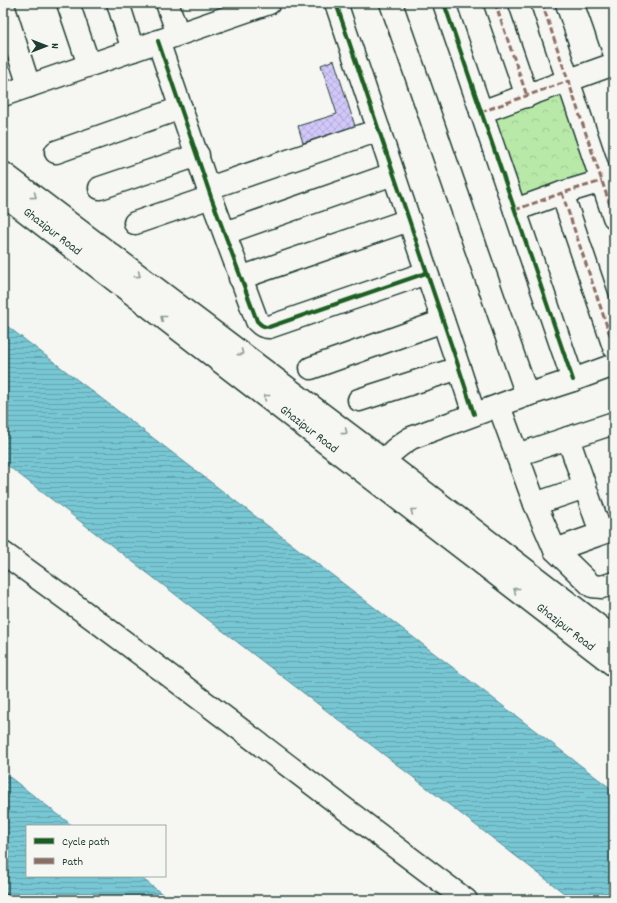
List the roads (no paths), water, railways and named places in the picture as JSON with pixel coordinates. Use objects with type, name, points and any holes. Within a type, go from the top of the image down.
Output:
[{"type":"street","points":[[68,3],[89,65]]},
{"type":"street","points":[[118,3],[133,50]]},
{"type":"street","points":[[167,3],[168,38],[181,108],[240,278],[257,321],[264,327],[269,327],[426,273]]},
{"type":"street","points":[[3,95],[168,38],[219,11],[269,3]]},
{"type":"street","points":[[336,3],[474,414]]},
{"type":"street","points":[[391,3],[527,395]]},
{"type":"street","points":[[444,3],[573,380]]},
{"type":"street","points":[[495,3],[527,96]]},
{"type":"street","points":[[542,3],[614,217]]},
{"type":"street","points":[[597,3],[614,52]]},
{"type":"street","points":[[3,5],[29,86]]},
{"type":"street","points":[[481,112],[614,64]]},
{"type":"street","points":[[56,152],[181,108]]},
{"type":"street","points":[[135,223],[210,193],[379,130]]},
{"type":"street","points":[[100,188],[198,155]]},
{"type":"street","name":"Ghazipur Road","points":[[3,173],[384,461],[614,638]]},
{"type":"street","points":[[225,233],[393,174]]},
{"type":"street","points":[[515,210],[562,193],[602,181]]},
{"type":"street","points":[[562,193],[614,347]]},
{"type":"street","name":"Ghazipur Road","points":[[3,194],[614,665]]},
{"type":"street","points":[[240,278],[409,220]]},
{"type":"street","points":[[311,368],[443,321]]},
{"type":"street","points":[[372,479],[396,447],[412,438],[474,414],[614,365]]},
{"type":"street","points":[[359,400],[459,368]]},
{"type":"street","points":[[499,406],[535,504],[555,550],[592,586],[602,587],[614,584]]},
{"type":"street","points":[[517,455],[568,438],[613,426]]},
{"type":"street","points":[[555,550],[608,531],[585,487],[568,438]]},
{"type":"street","points":[[535,504],[585,487]]},
{"type":"street","points":[[3,553],[80,608],[342,808],[466,900]]},
{"type":"water","points":[[3,323],[614,791],[614,900],[573,900],[3,462]]},
{"type":"water","points":[[3,772],[72,825],[26,825],[26,877],[140,877],[170,900],[3,900]]},
{"type":"railway","points":[[3,893],[13,900]]}]
